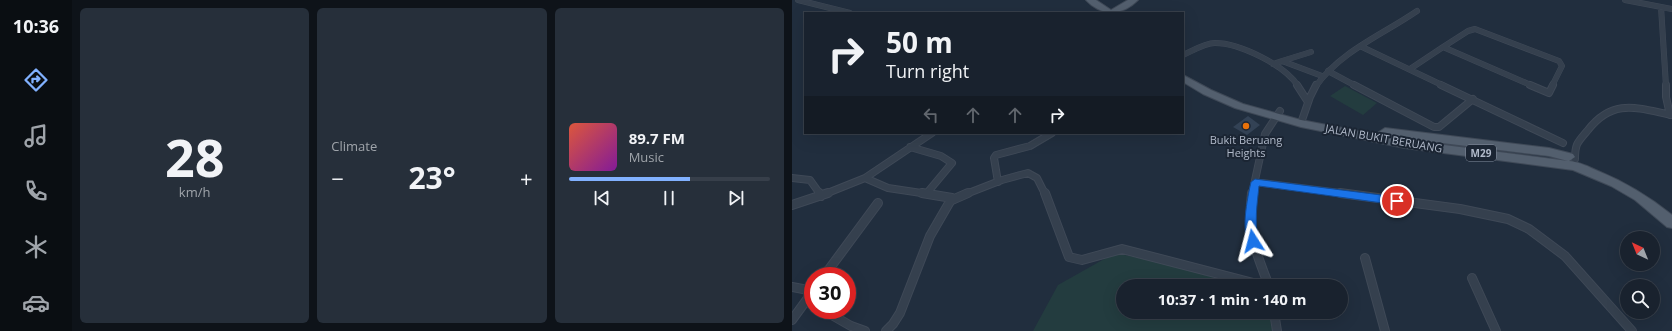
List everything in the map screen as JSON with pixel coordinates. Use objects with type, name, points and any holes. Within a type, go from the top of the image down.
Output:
[{"type":"main road","points":[[1090,0],[1113,11]]},
{"type":"main road","points":[[1100,0],[1113,11]]},
{"type":"main road","points":[[1113,11],[1121,0]]},
{"type":"main road","points":[[1113,11],[1134,0]]},
{"type":"main road","points":[[1131,12],[1134,0]]},
{"type":"main road","name":"JALAN BUKIT BERUANG","points":[[1184,70],[1212,86],[1278,114]]},
{"type":"main road","name":"JALAN BUKIT BERUANG","points":[[1184,79],[1207,92],[1239,106],[1405,144],[1575,166],[1614,183],[1640,198],[1672,223]]},
{"type":"main road","name":"JALAN BUKIT BERUANG","points":[[1303,120],[1385,132],[1549,152],[1576,159],[1605,170],[1651,195],[1672,212]]},
{"type":"street","points":[[798,0],[846,12]]},
{"type":"street","points":[[1625,0],[1672,10]]},
{"type":"street","points":[[1576,159],[1575,146],[1604,114],[1611,109],[1625,108],[1671,115],[1666,97],[1669,65],[1661,7]]},
{"type":"street","points":[[1303,120],[1313,89],[1322,76],[1340,58],[1417,11]]},
{"type":"street","points":[[1410,69],[1443,47],[1468,31],[1475,30],[1559,61],[1562,66],[1549,93],[1443,47]]},
{"type":"street","points":[[1184,55],[1217,43],[1241,48],[1273,64],[1295,81],[1308,102]]},
{"type":"street","points":[[1360,46],[1563,143]]},
{"type":"street","points":[[1273,64],[1311,52]]},
{"type":"street","points":[[1282,61],[1322,76]]},
{"type":"street","points":[[1328,71],[1434,127],[1439,127],[1473,99]]},
{"type":"street","points":[[1267,279],[1250,227],[1251,212],[1262,145],[1266,133],[1278,114]]},
{"type":"street","points":[[792,205],[822,196],[865,178],[930,134]]},
{"type":"street","points":[[998,182],[994,158],[996,155],[1030,146],[1050,134]]},
{"type":"street","points":[[910,147],[942,156],[951,161],[952,164],[927,193]]},
{"type":"street","points":[[886,331],[894,324],[911,289],[934,227],[952,200],[1026,173],[1036,176],[1041,184],[1069,257],[1077,261],[1088,259],[1104,252],[1122,249],[1238,279]]},
{"type":"street","points":[[792,178],[810,180],[822,196]]},
{"type":"street","points":[[865,178],[888,188],[951,197],[952,200]]},
{"type":"street","points":[[1255,182],[1460,209],[1508,219],[1528,228],[1565,256],[1632,331]]},
{"type":"street","points":[[831,267],[878,203]]},
{"type":"street","points":[[1365,258],[1385,331]]},
{"type":"street","points":[[1472,278],[1496,331]]},
{"type":"street","points":[[792,287],[804,291]]},
{"type":"street","points":[[792,320],[804,304]]},
{"type":"street","points":[[841,319],[865,331]]},
{"type":"street","points":[[1275,319],[1278,331]]},
{"type":"green space","points":[[1345,86],[1377,103],[1363,115],[1330,96]]},
{"type":"green space","points":[[1119,254],[1155,261],[1221,279],[1116,279],[1116,319],[1272,319],[1275,327],[1274,331],[1033,331],[1058,285],[1106,258]]},
{"type":"building","name":"Bukit Beruang Heights","points":[[1248,116],[1260,125],[1247,135],[1233,127]]},
{"type":"place","name":"Bukit Beruang Heights","points":[[1246,126]]},
{"type":"route","points":[[1253,241],[1250,227],[1255,182],[1397,201]]}]
